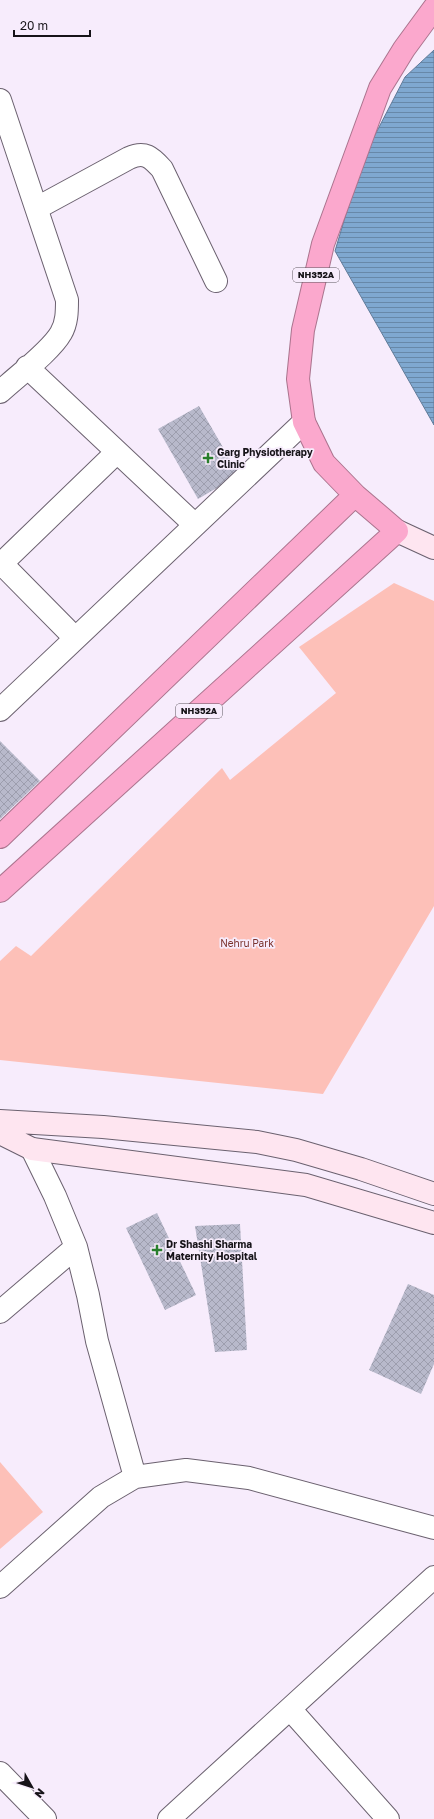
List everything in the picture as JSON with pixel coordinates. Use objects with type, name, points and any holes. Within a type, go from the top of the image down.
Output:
[{"type":"highway","name":"NH352A","points":[[0,891],[397,531],[355,495],[324,463],[304,422],[298,379],[303,330],[323,244],[380,88],[404,49],[434,8]]},
{"type":"highway","points":[[0,837],[355,495]]},
{"type":"street","points":[[0,100],[67,300],[67,316],[61,333],[0,392]]},
{"type":"street","points":[[37,208],[129,158],[136,155],[145,154],[154,160],[162,169],[216,281]]},
{"type":"street","points":[[27,367],[195,525]]},
{"type":"street","points":[[0,710],[304,422]]},
{"type":"street","points":[[75,638],[1,562],[117,452]]},
{"type":"street","points":[[397,531],[434,548]]},
{"type":"street","points":[[0,1121],[103,1128],[257,1142],[296,1150],[434,1194]]},
{"type":"street","points":[[0,1133],[32,1149],[306,1185],[434,1223]]},
{"type":"street","points":[[32,1149],[55,1196],[76,1247],[88,1295],[97,1342],[135,1477]]},
{"type":"street","points":[[0,1312],[76,1247]]},
{"type":"street","points":[[0,1587],[101,1497],[135,1477],[186,1470],[249,1478],[434,1528]]},
{"type":"street","points":[[169,1819],[434,1577]]},
{"type":"street","points":[[290,1709],[388,1819]]},
{"type":"street","points":[[0,1773],[44,1819]]},
{"type":"green space","name":"Nehru Park","points":[[394,583],[434,601],[434,906],[323,1094],[0,1060],[0,961],[16,946],[31,956],[222,768],[230,780],[336,693],[299,647]]},
{"type":"green space","points":[[0,1462],[43,1512],[0,1549]]},
{"type":"water","points":[[434,50],[434,425],[335,251],[362,160],[405,77]]},
{"type":"building","points":[[199,406],[239,475],[198,499],[158,429]]},
{"type":"building","points":[[0,741],[40,781],[0,819]]},
{"type":"building","points":[[157,1213],[196,1295],[165,1310],[126,1228]]},
{"type":"building","points":[[240,1224],[247,1350],[215,1352],[195,1226]]},
{"type":"building","points":[[408,1284],[434,1295],[434,1364],[421,1394],[369,1370]]},
{"type":"place","name":"Garg Physiotherapy Clinic","points":[[208,458]]},
{"type":"place","name":"Dr Shashi Sharma Maternity Hospital","points":[[157,1250]]}]
